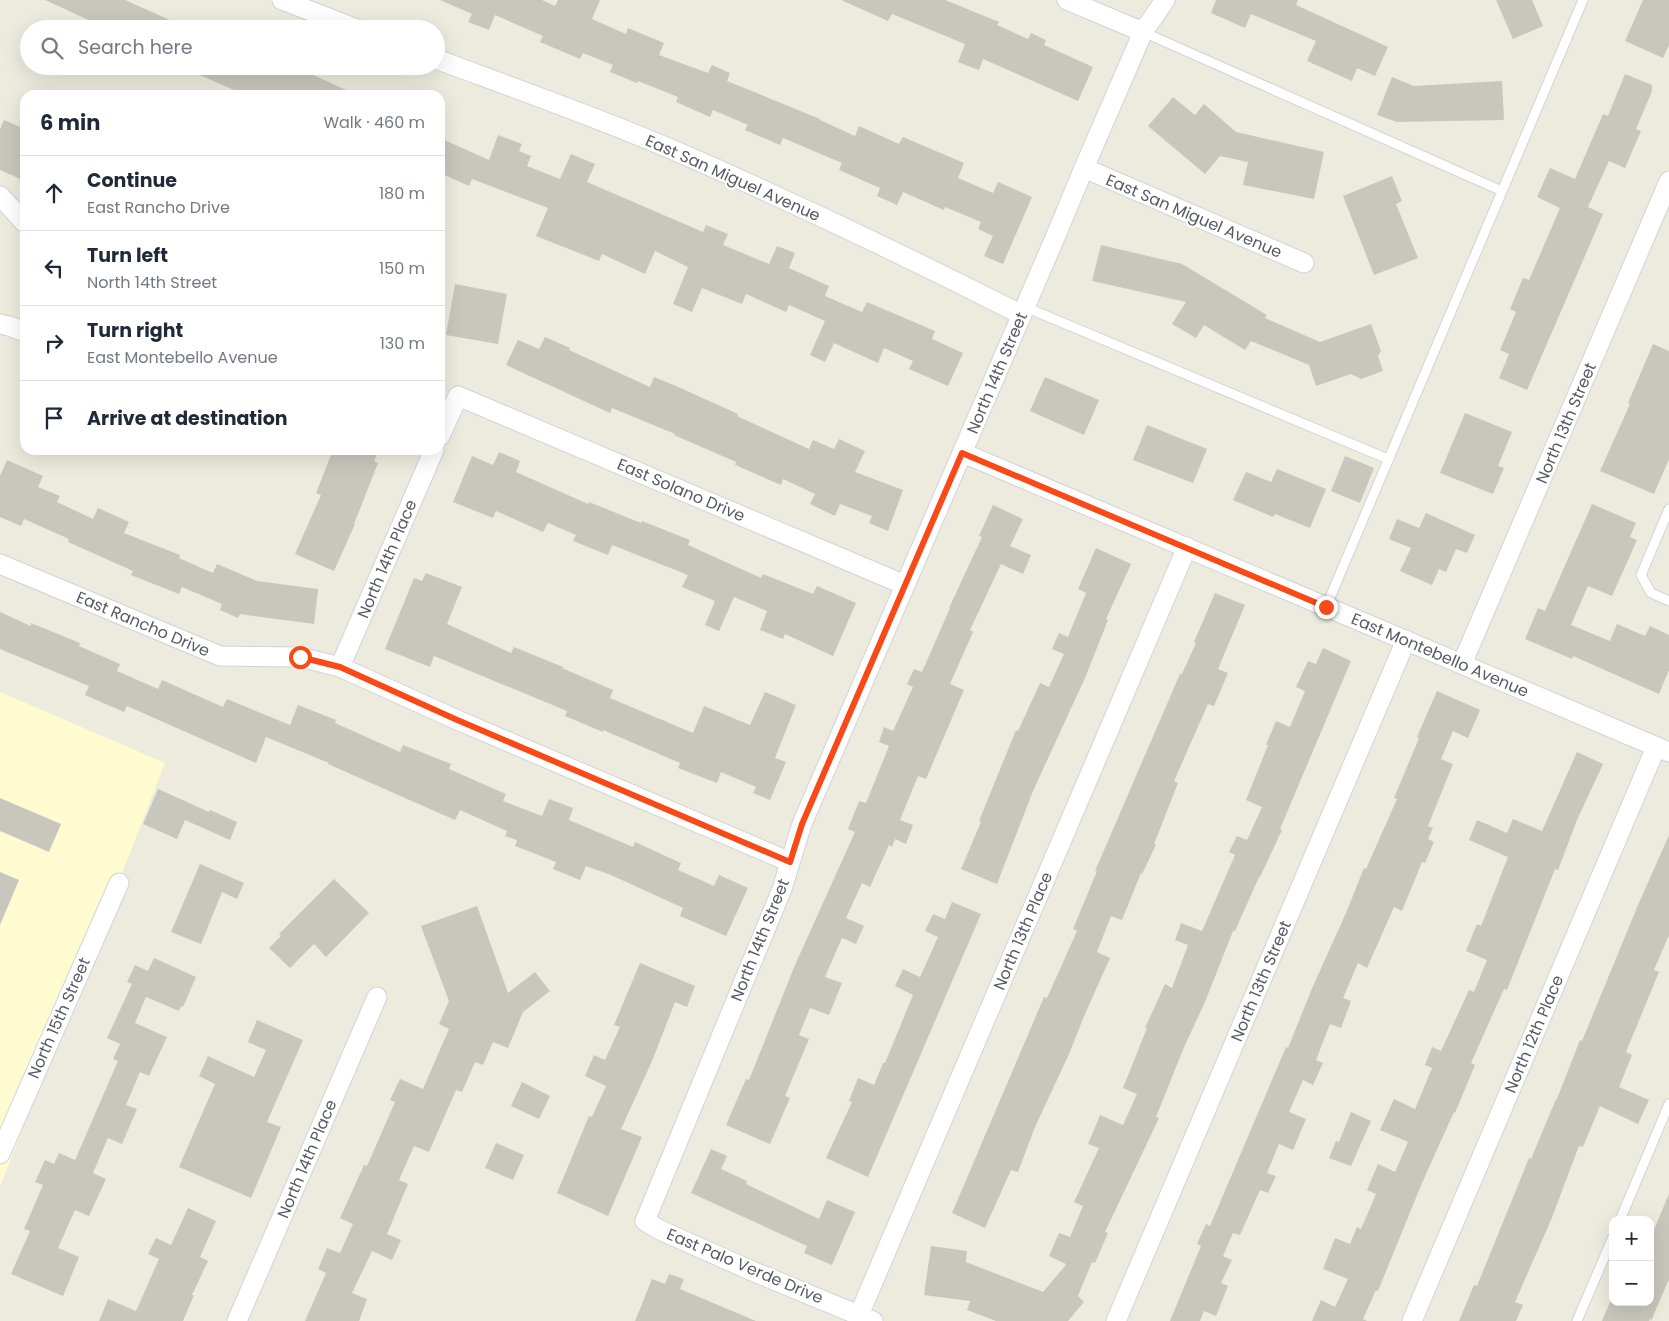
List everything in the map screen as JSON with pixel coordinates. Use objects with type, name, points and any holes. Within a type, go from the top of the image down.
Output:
[{"type":"street","points":[[282,0],[334,20]]},
{"type":"street","points":[[1067,0],[1144,32]]},
{"type":"street","name":"North 14th Street","points":[[645,1221],[782,889],[802,824],[1084,168],[1144,32],[1165,0]]},
{"type":"street","name":"East San Miguel Avenue","points":[[445,62],[598,120],[692,158],[1023,311]]},
{"type":"street","name":"East San Miguel Avenue","points":[[1084,168],[1304,263]]},
{"type":"street","name":"North 13th Street","points":[[1462,664],[1669,182]]},
{"type":"street","points":[[0,196],[20,218]]},
{"type":"street","points":[[0,324],[20,330]]},
{"type":"street","name":"East Solano Drive","points":[[445,425],[458,396],[905,585]]},
{"type":"street","name":"East Montebello Avenue","points":[[962,453],[1663,750]]},
{"type":"street","name":"North 14th Place","points":[[340,667],[432,455]]},
{"type":"street","name":"North 13th Place","points":[[866,1318],[1187,547]]},
{"type":"street","name":"East Rancho Drive","points":[[0,564],[220,656],[300,657],[340,667],[455,719],[790,862]]},
{"type":"street","name":"North 13th Street","points":[[1116,1321],[1406,640]]},
{"type":"street","name":"North 12th Place","points":[[1412,1321],[1663,750]]},
{"type":"street","name":"North 15th Street","points":[[0,1154],[119,883]]},
{"type":"street","name":"North 14th Place","points":[[238,1321],[377,997]]},
{"type":"street","name":"East Palo Verde Drive","points":[[645,1221],[660,1230],[752,1271],[866,1318]]},
{"type":"lane","points":[[1326,607],[1582,0]]},
{"type":"lane","points":[[1144,32],[1502,191]]},
{"type":"lane","points":[[1023,311],[1388,459]]},
{"type":"lane","points":[[1669,509],[1641,575],[1651,593],[1669,601]]},
{"type":"lane","points":[[1622,1216],[1669,1104]]},
{"type":"lane","points":[[1577,1321],[1609,1246]]},
{"type":"shaded area","points":[[0,692],[165,763],[0,1187]]},
{"type":"building","points":[[45,0],[125,0],[170,20],[88,20]]},
{"type":"building","points":[[440,0],[542,0],[555,6],[558,0],[600,0],[592,19],[626,34],[628,28],[664,43],[659,55],[708,73],[712,65],[730,73],[727,81],[820,119],[855,136],[859,126],[899,144],[903,137],[964,163],[958,178],[993,193],[998,182],[1032,197],[1003,264],[984,256],[993,236],[978,229],[981,222],[945,207],[944,210],[903,192],[897,205],[877,196],[880,188],[839,170],[842,163],[783,138],[780,145],[745,130],[748,125],[713,110],[710,117],[676,102],[678,97],[610,72],[613,65],[583,53],[580,59],[540,42],[543,36],[495,15],[489,30],[468,22],[472,14]]},
{"type":"building","points":[[841,0],[945,0],[999,22],[997,25],[1028,39],[1031,33],[1046,40],[1044,45],[1093,67],[1078,101],[983,59],[979,70],[958,62],[965,44],[892,14],[888,21]]},
{"type":"building","points":[[1216,0],[1298,0],[1296,5],[1388,47],[1375,76],[1357,68],[1352,81],[1307,61],[1316,41],[1251,14],[1245,28],[1211,13]]},
{"type":"building","points":[[1496,0],[1532,0],[1543,26],[1513,39]]},
{"type":"building","points":[[1643,0],[1669,0],[1669,45],[1663,58],[1625,41]]},
{"type":"building","points":[[1625,74],[1652,85],[1652,91],[1636,129],[1641,131],[1625,168],[1609,161],[1588,207],[1603,214],[1527,390],[1499,378],[1509,354],[1500,350],[1516,312],[1510,309],[1523,278],[1529,280],[1560,208],[1537,197],[1550,168],[1575,179],[1603,114],[1608,116]]},
{"type":"building","points":[[200,75],[313,75],[346,90],[234,90]]},
{"type":"building","points":[[1392,77],[1414,86],[1502,81],[1504,120],[1397,122],[1377,115]]},
{"type":"building","points":[[1173,97],[1195,115],[1204,104],[1236,132],[1324,152],[1314,199],[1243,185],[1248,162],[1220,156],[1205,174],[1148,126]]},
{"type":"building","points":[[4,120],[20,127],[20,179],[0,170],[0,129]]},
{"type":"building","points":[[498,135],[522,144],[519,151],[531,156],[527,166],[560,179],[571,154],[595,164],[587,182],[703,232],[706,225],[728,234],[723,245],[769,264],[777,246],[795,253],[789,268],[829,286],[825,296],[862,312],[867,302],[935,331],[932,339],[963,353],[948,386],[909,369],[913,361],[884,348],[878,363],[834,343],[825,362],[810,355],[825,321],[789,305],[786,312],[746,294],[742,304],[702,288],[692,312],[673,304],[688,267],[655,251],[645,274],[602,254],[599,261],[536,236],[548,208],[472,179],[469,186],[445,175],[445,140],[489,160]]},
{"type":"building","points":[[1392,176],[1402,201],[1396,204],[1418,258],[1374,275],[1343,196]]},
{"type":"building","points":[[1101,245],[1182,264],[1267,315],[1265,318],[1320,342],[1371,324],[1381,351],[1378,356],[1383,371],[1361,379],[1351,374],[1316,386],[1309,365],[1251,341],[1245,350],[1204,325],[1196,338],[1172,324],[1186,302],[1092,281]]},
{"type":"building","points":[[455,284],[507,294],[498,344],[446,335]]},
{"type":"building","points":[[545,337],[650,387],[654,377],[676,386],[809,449],[813,440],[834,449],[839,439],[865,451],[855,472],[903,490],[888,531],[869,523],[872,516],[840,504],[835,516],[810,504],[815,494],[783,479],[781,485],[735,465],[736,462],[675,434],[612,408],[610,413],[506,365],[518,340],[539,349]]},
{"type":"building","points":[[1653,344],[1669,351],[1669,459],[1654,494],[1600,471],[1630,404],[1628,403]]},
{"type":"building","points":[[1045,377],[1099,400],[1084,435],[1030,411]]},
{"type":"building","points":[[1465,413],[1512,432],[1498,466],[1504,468],[1493,494],[1440,473]]},
{"type":"building","points":[[1147,425],[1207,449],[1193,483],[1133,460]]},
{"type":"building","points":[[499,452],[520,461],[516,472],[588,504],[589,502],[690,540],[688,545],[761,578],[763,574],[813,594],[817,586],[856,603],[833,656],[785,634],[783,639],[760,630],[767,611],[734,597],[719,631],[705,625],[715,601],[682,587],[688,575],[612,545],[608,555],[573,541],[576,535],[548,523],[543,532],[496,511],[493,518],[453,502],[472,456],[493,465]]},
{"type":"building","points":[[331,455],[377,455],[374,461],[378,463],[355,524],[334,571],[295,554],[321,495],[316,493]]},
{"type":"building","points":[[1345,456],[1374,468],[1360,503],[1331,491]]},
{"type":"building","points":[[7,460],[43,476],[38,487],[60,496],[57,502],[93,519],[98,508],[129,522],[124,533],[180,555],[179,558],[213,573],[217,564],[257,581],[318,589],[314,624],[240,614],[238,618],[220,610],[222,604],[182,587],[179,594],[131,575],[133,571],[68,542],[69,539],[24,519],[21,526],[0,517],[0,476]]},
{"type":"building","points":[[1277,469],[1326,489],[1310,528],[1275,514],[1273,517],[1233,500],[1246,472],[1271,482]]},
{"type":"building","points":[[1592,504],[1636,523],[1630,537],[1637,540],[1612,596],[1588,586],[1571,625],[1610,641],[1617,624],[1645,636],[1650,626],[1669,635],[1669,670],[1659,694],[1573,656],[1572,659],[1525,639],[1538,608],[1545,611]]},
{"type":"building","points":[[993,505],[1023,519],[1010,546],[1031,555],[1023,574],[1001,564],[970,630],[973,632],[950,684],[964,690],[926,779],[918,776],[900,820],[913,825],[906,844],[895,839],[892,847],[889,845],[870,887],[862,883],[846,918],[864,926],[856,944],[842,938],[825,977],[842,983],[829,1015],[810,1008],[799,1035],[809,1039],[785,1096],[790,1098],[770,1144],[726,1125],[746,1079],[749,1080],[795,965],[855,832],[848,829],[859,801],[866,803],[889,746],[879,742],[884,727],[893,731],[913,687],[907,684],[914,669],[922,672],[982,537],[979,536]]},
{"type":"building","points":[[1426,513],[1475,535],[1467,553],[1456,549],[1446,572],[1439,569],[1432,585],[1400,571],[1411,548],[1389,539],[1397,519],[1419,528]]},
{"type":"building","points":[[1096,548],[1131,564],[1106,619],[1108,620],[1085,678],[1033,791],[997,884],[961,869],[1016,730],[1018,731],[1040,683],[1049,687],[1064,654],[1052,649],[1059,633],[1068,637],[1086,593],[1078,589]]},
{"type":"building","points":[[426,573],[462,587],[447,624],[511,653],[514,647],[563,667],[613,690],[610,698],[693,733],[704,706],[750,725],[765,692],[796,705],[775,758],[786,762],[770,800],[753,793],[756,787],[721,772],[717,783],[678,768],[680,763],[565,716],[567,711],[434,656],[430,667],[385,649],[414,578],[422,581]]},
{"type":"building","points":[[1215,593],[1245,605],[1218,669],[1228,673],[1214,706],[1208,704],[1174,781],[1178,783],[1154,844],[1156,845],[1141,873],[1122,920],[1111,916],[1097,952],[1110,958],[1035,1127],[1018,1172],[1011,1170],[985,1228],[952,1213],[1044,997],[1047,998],[1077,931],[1073,929],[1097,871],[1095,871],[1180,674],[1182,674],[1196,643],[1194,642]]},
{"type":"building","points":[[0,612],[31,626],[31,623],[80,643],[79,646],[120,664],[117,671],[158,689],[162,680],[223,707],[227,699],[290,725],[298,705],[336,720],[335,723],[400,752],[403,745],[451,764],[449,769],[506,794],[503,801],[542,816],[549,799],[573,808],[569,820],[633,847],[635,842],[681,863],[678,870],[714,886],[719,875],[748,888],[726,936],[680,916],[683,908],[611,875],[586,866],[580,880],[553,869],[556,862],[515,846],[517,840],[505,836],[507,831],[460,810],[455,820],[329,763],[266,737],[256,763],[127,706],[124,712],[85,695],[89,686],[0,649]]},
{"type":"building","points":[[1323,648],[1351,661],[1280,829],[1282,830],[1235,931],[1233,931],[1205,1002],[1185,1045],[1156,1117],[1159,1118],[1105,1232],[1108,1233],[1095,1263],[1092,1262],[1078,1296],[1084,1302],[1068,1321],[996,1321],[967,1310],[970,1301],[924,1295],[931,1246],[967,1251],[966,1262],[1043,1292],[1065,1266],[1066,1264],[1049,1256],[1059,1233],[1070,1237],[1083,1206],[1074,1202],[1099,1148],[1088,1144],[1100,1115],[1123,1125],[1137,1094],[1123,1088],[1147,1028],[1145,1028],[1165,984],[1172,988],[1188,945],[1175,940],[1181,923],[1202,931],[1235,855],[1229,852],[1237,836],[1247,840],[1262,807],[1246,800],[1276,721],[1290,727],[1305,691],[1296,687],[1308,661],[1316,664]]},
{"type":"building","points":[[1437,691],[1480,710],[1468,738],[1453,731],[1441,759],[1453,764],[1428,826],[1433,828],[1428,839],[1434,842],[1425,863],[1422,862],[1402,911],[1394,907],[1367,968],[1358,963],[1343,998],[1351,1001],[1341,1028],[1330,1024],[1316,1060],[1323,1063],[1313,1085],[1303,1080],[1289,1112],[1306,1119],[1293,1150],[1279,1144],[1267,1173],[1276,1176],[1268,1193],[1260,1190],[1240,1235],[1233,1233],[1223,1256],[1232,1260],[1221,1283],[1228,1286],[1216,1316],[1204,1311],[1200,1321],[1170,1321],[1201,1246],[1197,1244],[1206,1224],[1210,1226],[1364,868],[1366,869],[1397,799],[1394,798]]},
{"type":"building","points":[[1577,752],[1603,764],[1577,820],[1558,870],[1555,869],[1507,990],[1504,989],[1471,1063],[1475,1065],[1455,1113],[1422,1183],[1378,1291],[1376,1290],[1363,1319],[1367,1321],[1312,1321],[1321,1300],[1335,1307],[1348,1279],[1323,1269],[1335,1238],[1350,1244],[1357,1227],[1361,1229],[1376,1194],[1367,1190],[1378,1164],[1395,1172],[1408,1142],[1380,1130],[1394,1099],[1415,1109],[1432,1068],[1425,1065],[1432,1047],[1441,1051],[1469,990],[1474,992],[1487,960],[1466,951],[1477,924],[1481,926],[1508,857],[1469,840],[1477,820],[1507,833],[1513,819],[1542,831]]},
{"type":"building","points":[[158,789],[209,812],[210,810],[237,822],[230,840],[185,820],[177,839],[143,824]]},
{"type":"building","points":[[0,798],[61,824],[49,852],[0,831]]},
{"type":"building","points":[[1669,835],[1669,935],[1654,970],[1659,972],[1626,1052],[1632,1055],[1619,1087],[1649,1100],[1638,1124],[1600,1106],[1583,1147],[1579,1146],[1551,1220],[1515,1302],[1523,1305],[1516,1321],[1459,1321],[1474,1285],[1477,1286],[1529,1158],[1531,1159],[1580,1040],[1582,1041]]},
{"type":"building","points":[[200,864],[244,883],[237,899],[222,892],[201,944],[171,932]]},
{"type":"building","points":[[0,872],[19,880],[0,925]]},
{"type":"building","points":[[334,879],[369,913],[326,957],[314,944],[290,968],[269,948],[281,936],[279,934]]},
{"type":"building","points":[[952,902],[981,914],[868,1177],[826,1158],[852,1102],[849,1101],[858,1078],[874,1085],[913,995],[895,986],[903,969],[920,977],[938,937],[925,931],[933,914],[945,919]]},
{"type":"building","points":[[477,906],[508,993],[535,972],[550,991],[523,1012],[508,1048],[493,1042],[483,1065],[475,1062],[462,1092],[456,1090],[429,1152],[414,1146],[399,1180],[408,1184],[387,1234],[401,1240],[392,1260],[372,1251],[352,1293],[367,1299],[359,1321],[305,1321],[326,1273],[318,1269],[327,1248],[340,1253],[353,1224],[340,1218],[364,1165],[367,1166],[395,1102],[390,1100],[400,1079],[423,1089],[449,1029],[439,1024],[449,1001],[421,926]]},
{"type":"building","points":[[154,958],[196,977],[183,1007],[181,1006],[179,1011],[146,997],[135,1023],[167,1037],[149,1076],[140,1072],[126,1105],[137,1109],[122,1144],[108,1138],[93,1173],[106,1179],[89,1216],[75,1210],[58,1248],[79,1257],[63,1296],[11,1274],[30,1231],[24,1229],[43,1185],[35,1182],[45,1160],[54,1164],[59,1153],[75,1160],[118,1061],[113,1059],[120,1044],[107,1038],[132,984],[127,982],[135,965],[148,971]]},
{"type":"building","points":[[640,963],[695,986],[687,1007],[675,1002],[652,1061],[621,1129],[642,1137],[608,1216],[557,1193],[589,1116],[592,1117],[606,1086],[585,1076],[594,1055],[605,1060],[620,1027],[614,1025]]},
{"type":"building","points":[[257,1020],[303,1040],[267,1122],[281,1127],[251,1198],[179,1167],[215,1084],[199,1076],[208,1056],[254,1077],[266,1050],[248,1042]]},
{"type":"building","points":[[522,1082],[550,1096],[539,1119],[511,1106]]},
{"type":"building","points":[[1351,1112],[1371,1121],[1351,1166],[1329,1158],[1336,1141],[1339,1142]]},
{"type":"building","points":[[496,1143],[524,1155],[513,1180],[485,1168]]},
{"type":"building","points":[[711,1149],[727,1156],[721,1169],[747,1181],[746,1184],[819,1219],[827,1200],[855,1212],[832,1265],[804,1253],[807,1246],[691,1193]]},
{"type":"building","points":[[1669,1194],[1669,1279],[1651,1321],[1650,1318],[1649,1321],[1602,1321],[1609,1304],[1609,1306],[1654,1306],[1654,1230]]},
{"type":"building","points":[[188,1208],[216,1221],[200,1257],[208,1261],[192,1295],[194,1295],[183,1321],[99,1321],[108,1299],[136,1311],[159,1259],[148,1254],[156,1238],[171,1245]]},
{"type":"building","points":[[669,1274],[684,1279],[680,1289],[756,1321],[635,1321],[652,1279],[665,1284]]},
{"type":"route","points":[[300,657],[340,667],[455,719],[790,862],[802,824],[962,453],[1326,607]]}]
